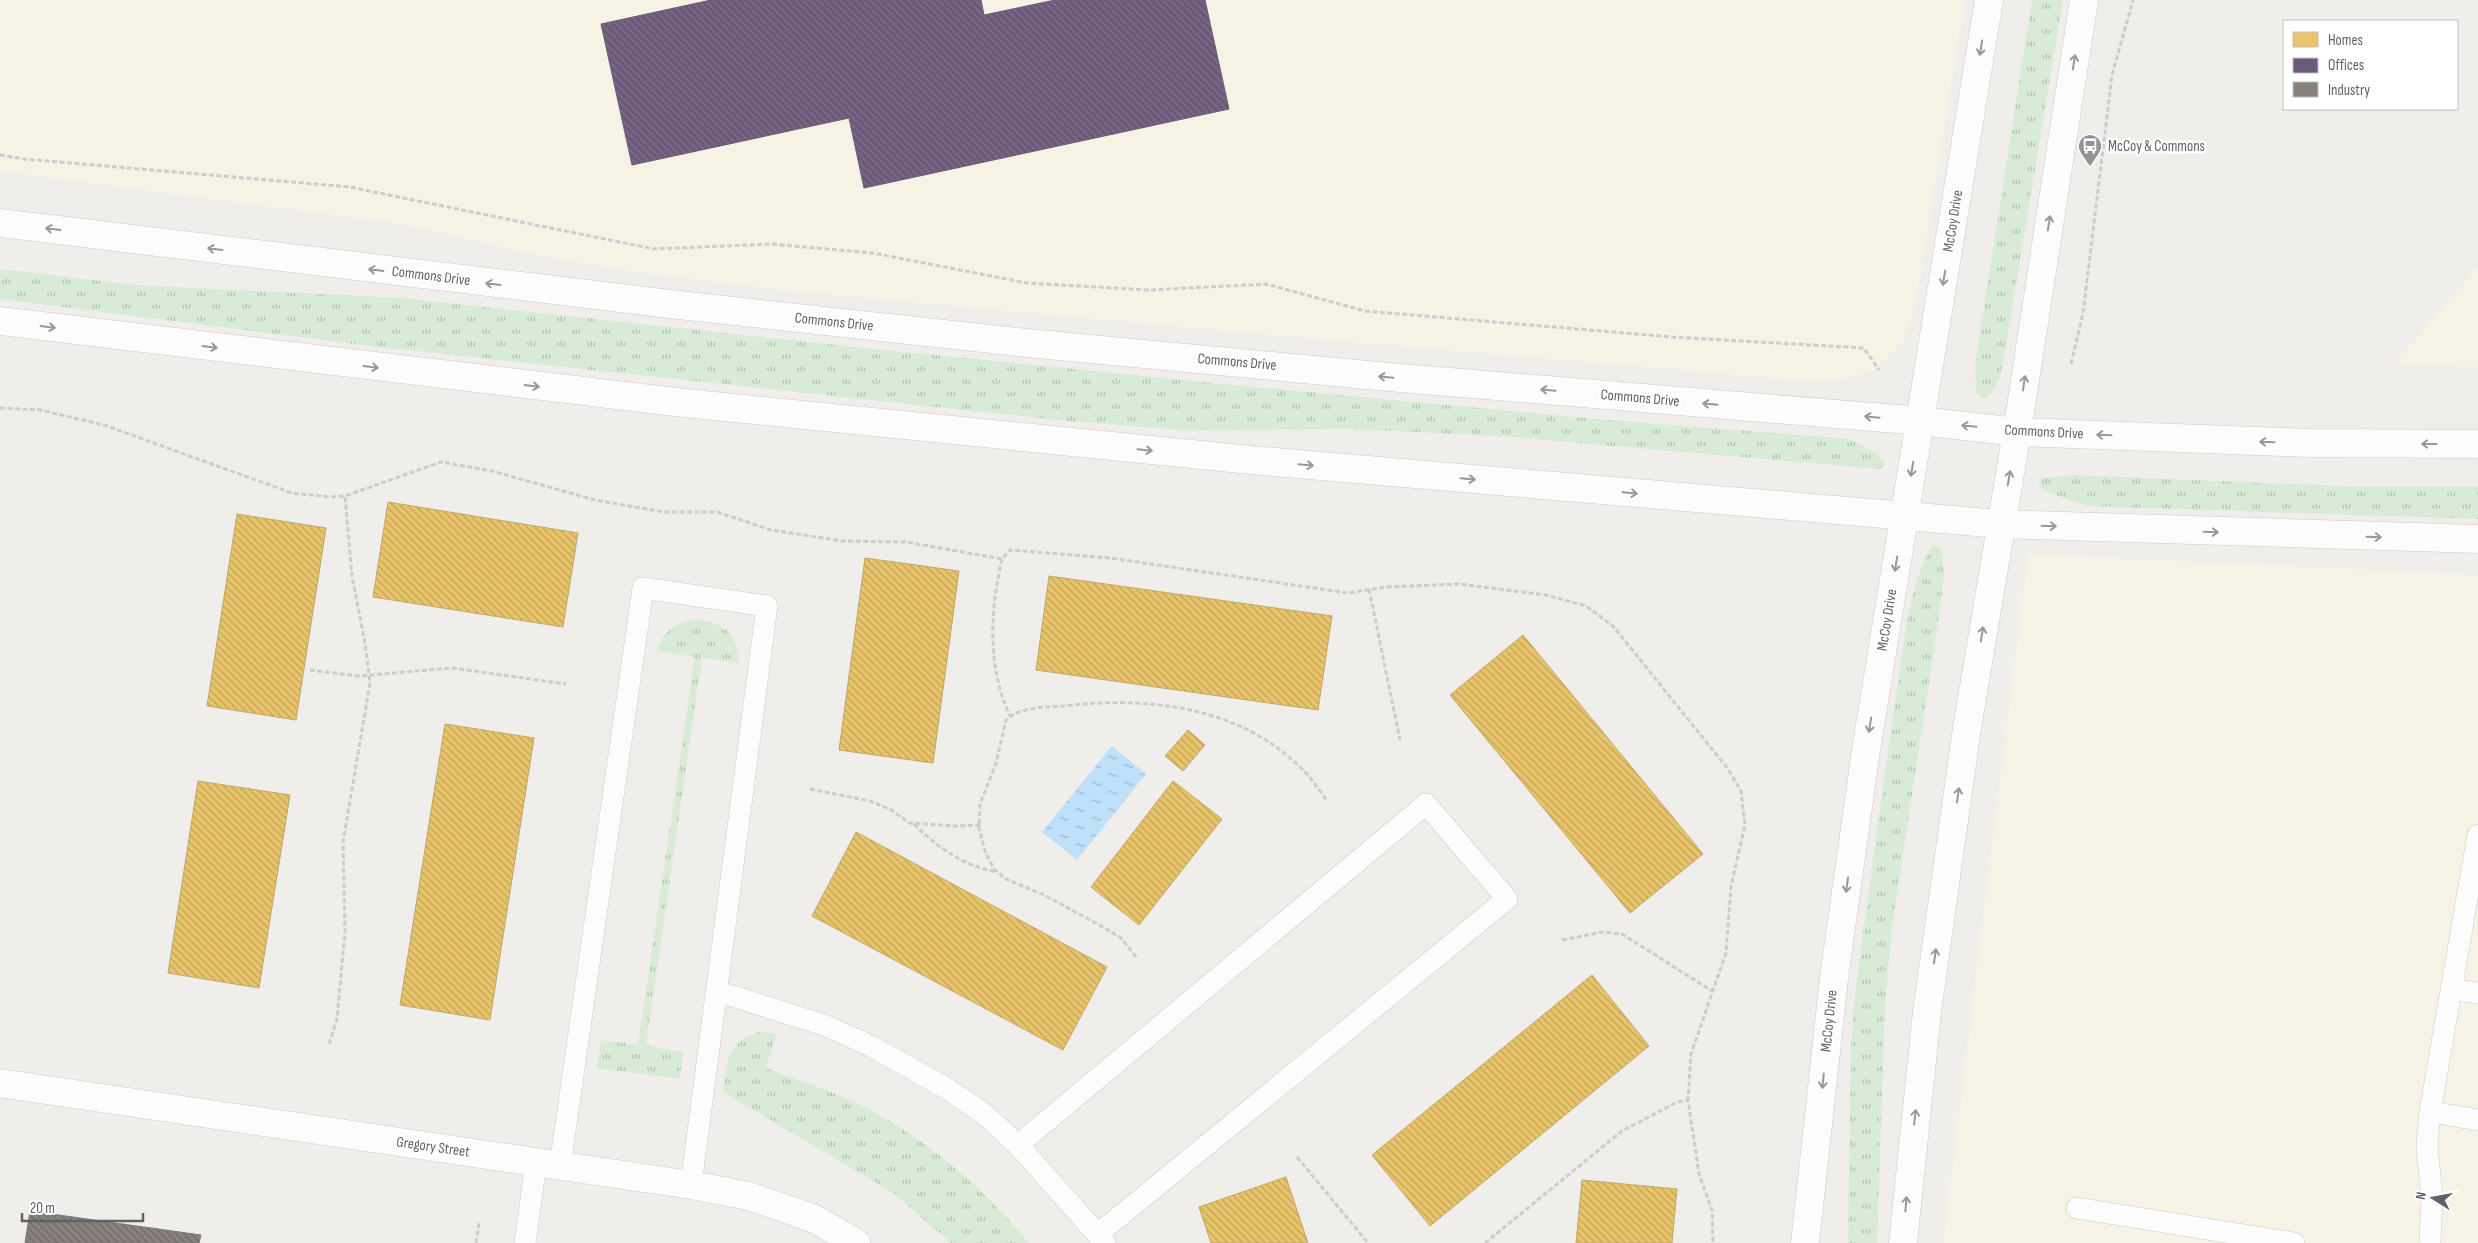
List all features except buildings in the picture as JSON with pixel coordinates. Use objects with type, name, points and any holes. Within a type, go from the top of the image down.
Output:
[{"type":"street","name":"McCoy Drive","points":[[1805,1243],[1834,978],[1864,760],[1989,0]]},
{"type":"street","points":[[1902,1243],[1927,1012],[1967,728],[2017,432],[2084,0]]},
{"type":"street","name":"Commons Drive","points":[[0,223],[424,276],[1018,342],[1399,378],[1921,421],[2017,432],[2310,443],[2478,444]]},
{"type":"street","points":[[0,321],[676,402],[1040,441],[2000,524],[2478,539]]},
{"type":"street","name":"Gregory Street","points":[[0,1083],[691,1185],[749,1196],[768,1202],[814,1219],[856,1243]]},
{"type":"lane","points":[[525,1243],[548,1164],[643,588],[767,606],[691,1185]]},
{"type":"lane","points":[[716,991],[824,1025],[871,1046],[921,1073],[984,1112],[1018,1145],[1102,1239],[1507,899],[1426,804],[1018,1145]]},
{"type":"lane","points":[[2430,1243],[2432,1197],[2427,1146],[2430,1112],[2478,835]]},
{"type":"lane","points":[[2451,989],[2478,993]]},
{"type":"lane","points":[[2430,1112],[2478,1120]]},
{"type":"lane","points":[[2077,1208],[2294,1243]]},
{"type":"path","points":[[2071,364],[2083,313],[2112,76],[2133,0]]},
{"type":"path","points":[[0,154],[24,159],[350,187],[654,249],[771,244],[873,253],[1027,283],[1149,290],[1266,284],[1365,310],[1672,337],[1864,348],[1879,370]]},
{"type":"path","points":[[0,408],[40,410],[104,425],[292,492],[330,497],[345,496],[441,462],[492,471],[595,500],[664,512],[717,512],[771,530],[843,541],[906,542],[1002,559]]},
{"type":"path","points":[[329,1044],[337,1019],[344,932],[343,842],[370,676],[352,576],[345,496]]},
{"type":"path","points":[[1010,716],[1000,695],[993,648],[993,614],[1002,559],[1010,550],[1110,558],[1348,593],[1369,589],[1459,584],[1546,595],[1586,606],[1613,626],[1728,769],[1741,791],[1745,825],[1731,886],[1726,953],[1692,1054],[1688,1100],[1699,1174],[1712,1210],[1713,1243]]},
{"type":"path","points":[[1369,589],[1400,740]]},
{"type":"path","points":[[310,670],[370,676],[452,668],[566,684]]},
{"type":"path","points":[[1136,957],[1121,938],[1105,928],[1044,894],[1006,879],[998,872],[985,851],[980,825],[980,804],[996,763],[1006,720],[1010,716],[1031,710],[1088,703],[1182,707],[1205,712],[1232,722],[1284,753],[1302,768],[1327,801]]},
{"type":"path","points":[[810,788],[870,801],[914,824],[949,854],[968,863],[998,872]]},
{"type":"path","points":[[914,824],[980,825]]},
{"type":"path","points":[[1562,940],[1603,932],[1622,934],[1712,990]]},
{"type":"path","points":[[1485,1243],[1622,1131],[1668,1106],[1688,1100]]},
{"type":"path","points":[[1298,1157],[1368,1243]]},
{"type":"path","points":[[476,1243],[479,1223]]},
{"type":"shaded area","points":[[0,0],[1965,0],[1916,303],[1903,342],[1880,365],[1855,377],[1822,382],[1283,336],[782,290],[652,274],[550,258],[403,224],[0,171]]},
{"type":"shaded area","points":[[2478,267],[2478,367],[2394,364]]},
{"type":"shaded area","points":[[2028,554],[2478,575],[2478,1243],[1943,1243]]},
{"type":"green space","points":[[2032,0],[2063,0],[2002,368],[1996,386],[1984,399],[1976,391],[1975,365]]},
{"type":"green space","points":[[0,269],[135,285],[402,298],[836,345],[1243,386],[1608,420],[1850,439],[1878,454],[1885,464],[1880,469],[1499,436],[1350,429],[1185,430],[1066,421],[379,347],[0,299]]},
{"type":"green space","points":[[2071,475],[2364,487],[2478,487],[2478,519],[2088,506],[2045,491],[2039,486],[2042,478]]},
{"type":"green space","points":[[1936,546],[1942,550],[1944,572],[1892,927],[1885,1004],[1877,1243],[1848,1243],[1851,1048],[1854,1004],[1908,617],[1923,564],[1931,547]]},
{"type":"green space","points":[[700,619],[717,624],[729,633],[736,645],[739,663],[702,658],[646,1045],[683,1052],[680,1079],[597,1068],[601,1040],[638,1045],[695,657],[657,651],[664,637],[673,628],[685,622]]},
{"type":"green space","points":[[761,1032],[776,1034],[766,1068],[860,1105],[914,1137],[939,1155],[986,1196],[1029,1243],[951,1243],[892,1192],[723,1092],[728,1062],[735,1047],[741,1041]]},
{"type":"water","points":[[1112,746],[1146,774],[1077,860],[1042,832]]},
{"type":"place","name":"McCoy & Commons","points":[[2090,167]]}]
